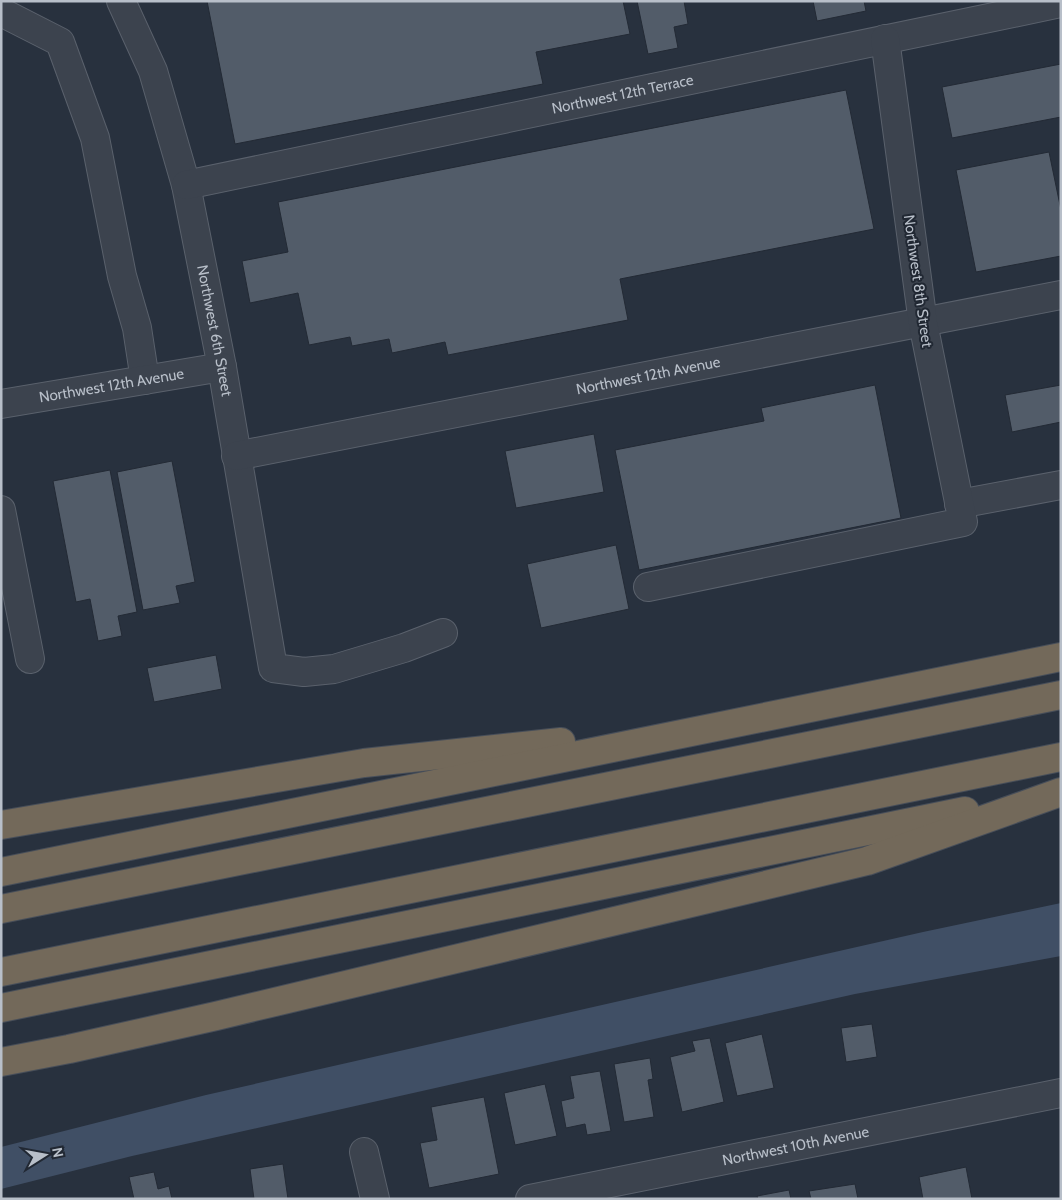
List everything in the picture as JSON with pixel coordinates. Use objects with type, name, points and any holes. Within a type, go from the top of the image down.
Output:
[{"type":"highway","points":[[1,872],[1061,657]]},
{"type":"highway","points":[[1,909],[1061,695]]},
{"type":"highway","points":[[1,824],[364,764],[732,724]]},
{"type":"highway","points":[[1,972],[1061,757]]},
{"type":"highway","points":[[1,1008],[1061,792]]},
{"type":"highway","points":[[1,1062],[216,1016],[867,861],[1061,792]]},
{"type":"street","name":"Northwest 6th Street","points":[[121,1],[153,71],[186,186],[222,367],[273,668],[304,672],[334,669],[404,648],[443,632]]},
{"type":"street","name":"Northwest 12th Terrace","points":[[186,186],[1061,3]]},
{"type":"street","points":[[1,12],[60,42],[95,138],[122,276],[137,328],[146,380]]},
{"type":"street","name":"Northwest 8th Street","points":[[885,39],[923,323],[961,513]]},
{"type":"street","name":"Northwest 12th Avenue","points":[[236,456],[1061,295]]},
{"type":"street","name":"Northwest 12th Avenue","points":[[1,404],[222,367]]},
{"type":"street","points":[[648,587],[961,513],[1061,485]]},
{"type":"street","points":[[1,510],[30,659]]},
{"type":"street","name":"Northwest 10th Avenue","points":[[530,1199],[1061,1092]]},
{"type":"street","points":[[364,1152],[375,1199]]},
{"type":"water","points":[[1061,903],[1061,956],[855,994],[132,1156],[1,1189],[1,1147],[206,1095],[923,932]]},
{"type":"building","points":[[207,1],[623,1],[630,34],[536,52],[543,84],[235,144]]},
{"type":"building","points":[[637,1],[684,1],[688,24],[674,27],[678,48],[648,54]]},
{"type":"building","points":[[813,1],[864,1],[866,11],[817,21]]},
{"type":"building","points":[[1061,64],[1061,117],[952,138],[942,87]]},
{"type":"building","points":[[846,90],[874,229],[620,279],[628,320],[448,355],[445,342],[392,353],[389,339],[352,346],[350,337],[309,345],[298,293],[250,303],[242,261],[288,252],[278,202]]},
{"type":"building","points":[[1049,152],[1061,210],[1061,256],[976,272],[956,170]]},
{"type":"building","points":[[875,385],[901,518],[639,570],[615,450],[764,421],[761,408]]},
{"type":"building","points":[[1061,385],[1061,422],[1012,432],[1005,395]]},
{"type":"building","points":[[594,434],[604,492],[516,508],[505,451]]},
{"type":"building","points":[[172,461],[195,582],[176,586],[180,603],[143,610],[117,472]]},
{"type":"building","points":[[110,470],[137,612],[118,616],[122,636],[98,641],[90,599],[76,602],[53,481]]},
{"type":"building","points":[[616,545],[629,609],[541,628],[527,564]]},
{"type":"building","points":[[216,655],[222,689],[154,702],[147,668]]},
{"type":"building","points":[[872,1024],[877,1057],[846,1062],[841,1028]]},
{"type":"building","points":[[762,1034],[774,1088],[737,1096],[725,1043]]},
{"type":"building","points":[[710,1038],[724,1102],[682,1112],[670,1057],[695,1051],[692,1041]]},
{"type":"building","points":[[650,1058],[653,1079],[648,1080],[654,1117],[624,1122],[614,1064]]},
{"type":"building","points":[[600,1071],[611,1131],[587,1135],[585,1124],[566,1128],[561,1101],[574,1098],[570,1076]]},
{"type":"building","points":[[545,1084],[557,1136],[515,1145],[504,1093]]},
{"type":"building","points":[[484,1097],[499,1174],[429,1188],[420,1143],[437,1140],[431,1107]]},
{"type":"building","points":[[283,1164],[288,1199],[254,1199],[250,1169]]},
{"type":"building","points":[[966,1167],[972,1199],[923,1199],[919,1177]]},
{"type":"building","points":[[154,1172],[158,1189],[169,1186],[172,1199],[134,1199],[129,1177]]},
{"type":"building","points":[[855,1184],[858,1199],[811,1199],[809,1191]]},
{"type":"building","points":[[789,1190],[791,1199],[758,1199],[757,1196]]}]
